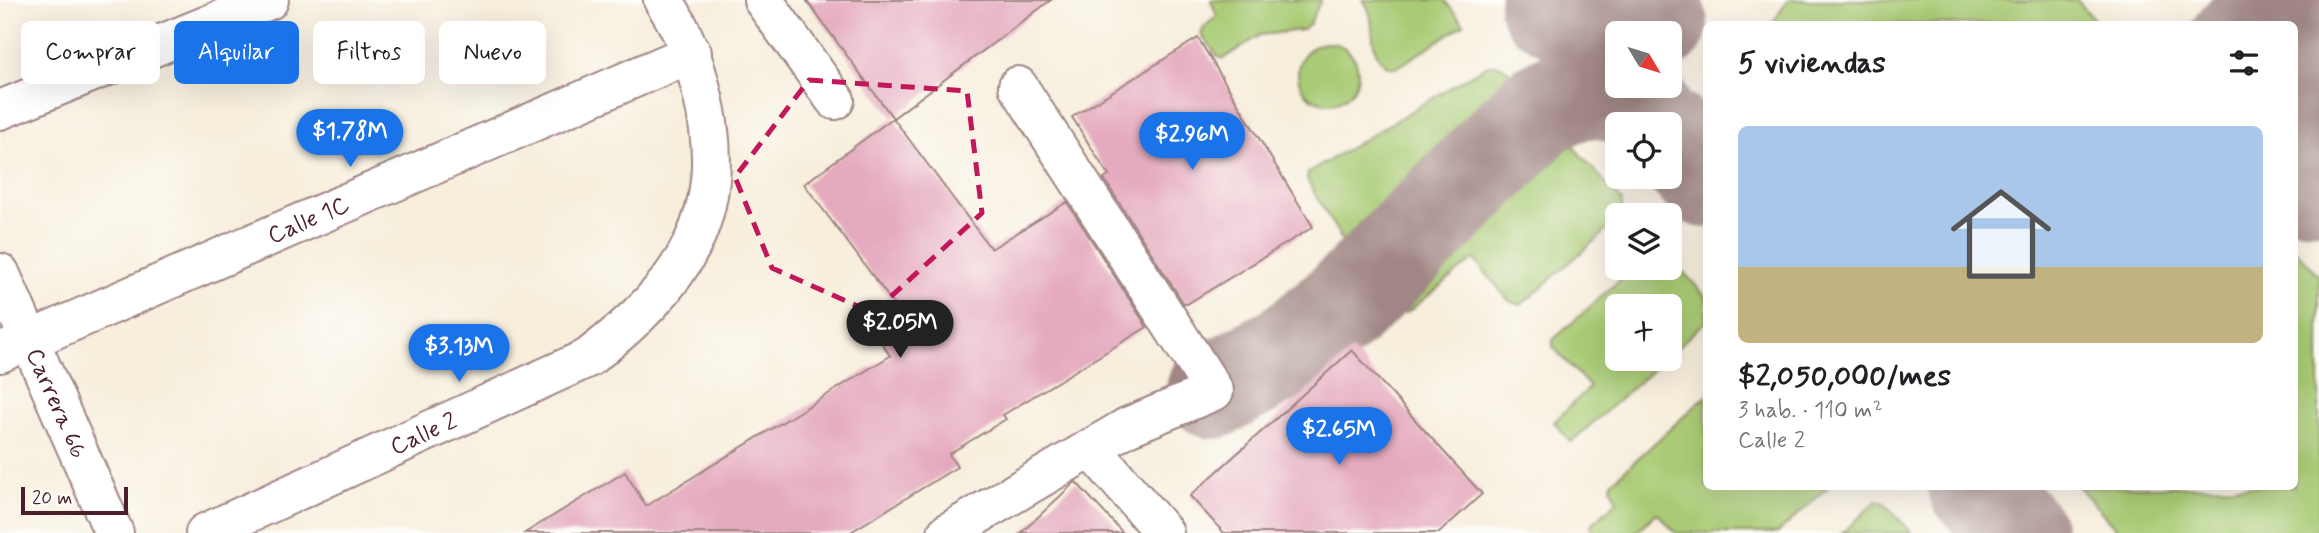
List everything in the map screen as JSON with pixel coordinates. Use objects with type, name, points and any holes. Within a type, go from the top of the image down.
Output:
[{"type":"street","points":[[0,110],[269,0]]},
{"type":"street","name":"Calle 2","points":[[205,533],[588,358],[629,327],[659,295],[687,255],[705,219],[711,180],[711,127],[692,53],[663,0]]},
{"type":"street","points":[[764,0],[835,100]]},
{"type":"street","name":"Calle 1C","points":[[15,346],[692,53]]},
{"type":"street","points":[[947,533],[1156,413],[1213,391],[1018,86]]},
{"type":"street","name":"Carrera 66","points":[[0,273],[15,346],[114,533]]},
{"type":"street","points":[[1091,448],[1164,533]]},
{"type":"highlighted area","points":[[809,80],[967,91],[982,213],[873,313],[772,268],[735,177]]},
{"type":"green space","points":[[1211,0],[1321,0],[1309,25],[1302,30],[1260,35],[1223,59],[1218,57],[1201,34],[1204,27],[1217,16]]},
{"type":"green space","points":[[1363,0],[1444,0],[1464,24],[1398,67],[1389,67],[1376,52],[1371,17]]},
{"type":"green space","points":[[1788,0],[2077,0],[2095,21],[1774,21]]},
{"type":"green space","points":[[1328,43],[1345,48],[1353,56],[1358,73],[1353,90],[1345,98],[1328,103],[1311,98],[1303,90],[1298,73],[1303,56],[1311,48]]},
{"type":"green space","points":[[1495,64],[1508,71],[1515,81],[1515,93],[1510,106],[1366,253],[1357,255],[1349,252],[1307,180],[1308,173],[1486,66]]},
{"type":"green space","points":[[1553,128],[1560,132],[1605,182],[1605,189],[1611,189],[1622,201],[1605,203],[1605,232],[1521,305],[1509,301],[1474,259],[1407,313],[1398,312],[1388,300],[1390,292],[1538,135]]},
{"type":"green space","points":[[2298,252],[2319,276],[2319,533],[2120,533],[2082,490],[2298,490]]},
{"type":"green space","points":[[1682,270],[1703,294],[1703,324],[1682,343],[1682,294],[1605,294],[1605,371],[1651,371],[1571,442],[1554,422],[1590,387],[1553,347],[1553,340],[1620,280],[1682,280]]},
{"type":"green space","points":[[1703,399],[1703,490],[1825,490],[1778,533],[1676,533],[1657,513],[1635,533],[1594,533],[1590,526],[1617,501],[1611,488],[1612,482]]},
{"type":"green space","points":[[1878,500],[1912,533],[1842,533]]},
{"type":"building","points":[[806,0],[1051,0],[893,118]]},
{"type":"building","points":[[1198,38],[1313,227],[1184,304],[1104,179],[1109,176],[1072,117]]},
{"type":"building","points":[[893,118],[991,249],[1067,202],[1147,327],[1003,415],[1006,419],[949,454],[957,467],[849,533],[525,533],[625,472],[646,506],[890,356],[870,323],[896,307],[804,184]]},
{"type":"building","points":[[1352,350],[1482,494],[1439,533],[1224,533],[1190,496]]},
{"type":"building","points":[[1076,482],[1123,533],[1021,533],[1073,484]]},
{"type":"taxiway","points":[[1547,4],[1588,25],[1605,30]]},
{"type":"taxiway","points":[[1214,391],[1287,351],[1354,296],[1538,111],[1567,96],[1591,90],[1615,94],[1644,109]]},
{"type":"taxiway","points":[[1682,152],[1703,176]]},
{"type":"taxiway","points":[[1980,490],[2018,533]]},
{"type":"runway","points":[[2298,89],[2319,113]]}]
